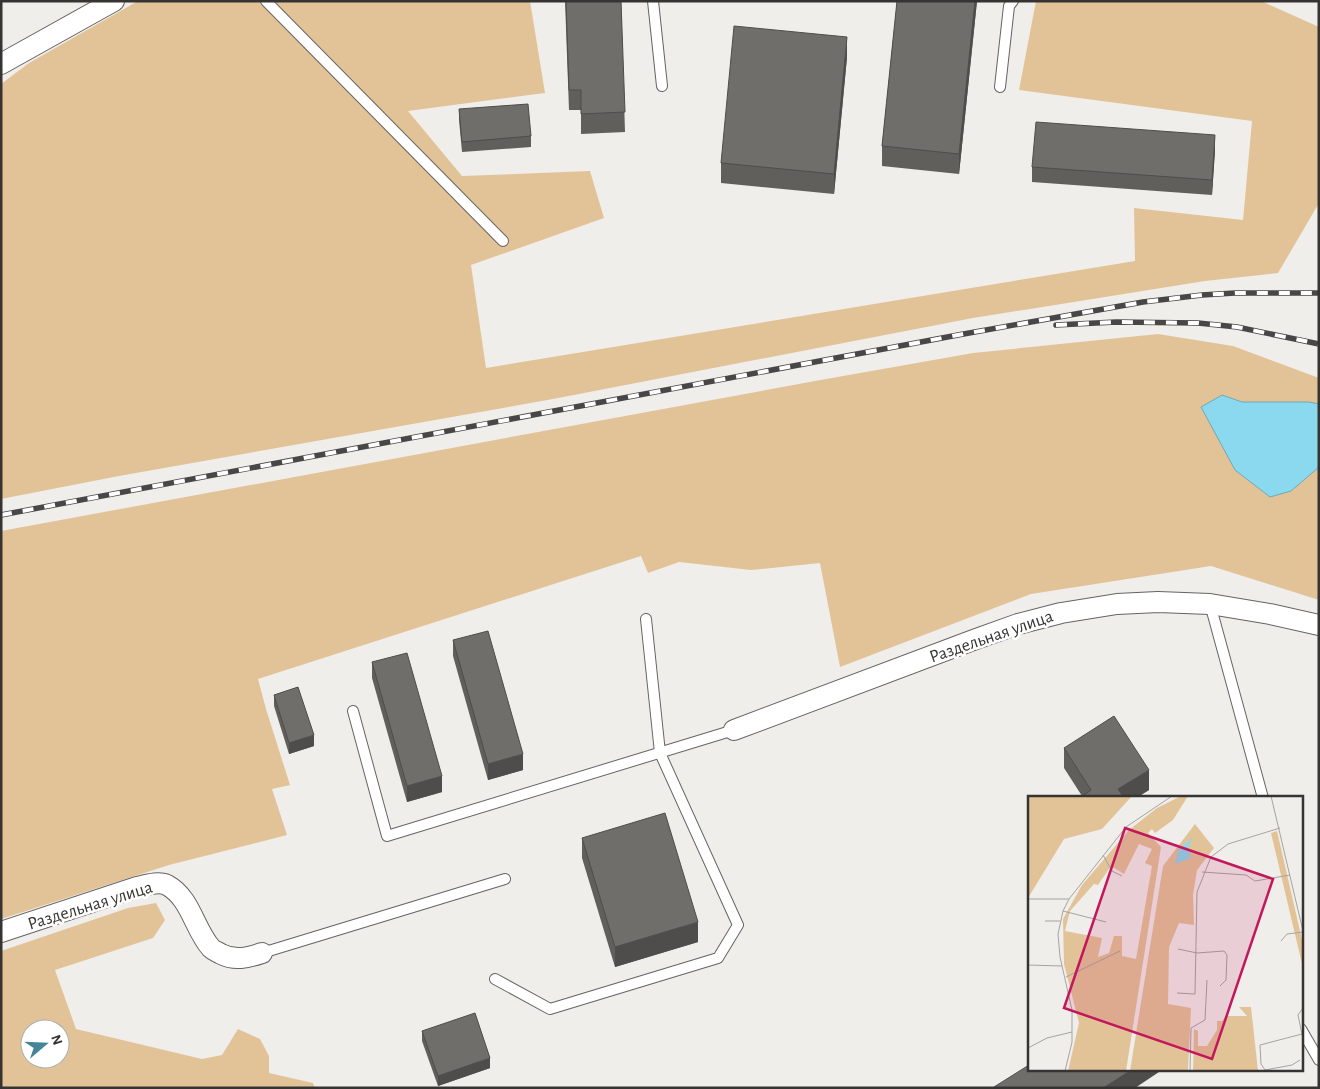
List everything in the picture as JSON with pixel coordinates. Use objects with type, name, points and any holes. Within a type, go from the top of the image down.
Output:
[{"type":"street","points":[[1,64],[114,1]]},
{"type":"street","name":"Раздельная улица","points":[[734,730],[976,639],[1018,624],[1052,615],[1117,604],[1158,602],[1210,604],[1270,614],[1319,625]]},
{"type":"street","name":"Раздельная улица","points":[[1,932],[137,887],[152,883],[166,884],[188,906],[197,926],[212,949],[238,959],[262,953]]},
{"type":"lane","points":[[266,1],[503,241]]},
{"type":"lane","points":[[653,1],[662,86]]},
{"type":"lane","points":[[1000,87],[1009,6],[1013,1]]},
{"type":"lane","points":[[1210,604],[1262,796]]},
{"type":"lane","points":[[495,979],[550,1008],[718,958],[738,925],[660,754],[646,619]]},
{"type":"lane","points":[[353,711],[387,836],[734,730]]},
{"type":"lane","points":[[262,953],[505,879]]},
{"type":"lane","points":[[1302,1031],[1319,1060]]},
{"type":"shaded area","points":[[138,1],[530,1],[545,93],[408,111],[462,176],[590,171],[604,218],[471,265],[486,368],[1135,261],[1134,208],[1243,220],[1252,121],[1019,90],[1036,1],[1261,1],[1319,27],[1319,203],[1278,273],[1205,281],[973,318],[553,399],[119,476],[1,499],[1,84],[29,63]]},
{"type":"shaded area","points":[[1158,334],[1233,346],[1319,378],[1319,404],[1309,402],[1242,402],[1222,395],[1291,491],[1319,467],[1319,600],[1211,566],[1031,594],[840,667],[820,563],[751,570],[679,562],[648,573],[641,556],[258,679],[290,785],[272,789],[287,835],[169,865],[1,919],[1,531],[973,353]]},
{"type":"shaded area","points":[[156,903],[165,920],[153,938],[55,970],[76,1029],[202,1059],[222,1055],[238,1029],[260,1039],[269,1056],[269,1073],[313,1083],[315,1088],[1,1088],[1,951],[128,908]]},
{"type":"water","points":[[1222,395],[1242,402],[1309,402],[1319,404],[1319,467],[1291,491],[1270,497],[1235,470],[1201,407]]},
{"type":"building","points":[[566,1],[621,1],[625,112],[581,114],[581,90],[569,90]]},
{"type":"building","points":[[897,1],[975,1],[959,154],[882,146]]},
{"type":"building","points":[[734,26],[847,37],[834,174],[721,163]]},
{"type":"building","points":[[528,104],[531,136],[462,142],[459,109]]},
{"type":"building","points":[[1036,122],[1215,135],[1212,180],[1032,167]]},
{"type":"building","points":[[488,631],[523,754],[488,764],[453,640]]},
{"type":"building","points":[[407,653],[442,776],[407,786],[372,662]]},
{"type":"building","points":[[298,687],[314,735],[289,743],[274,695]]},
{"type":"building","points":[[1114,716],[1149,770],[1118,789],[1123,796],[1083,796],[1091,790],[1064,748]]},
{"type":"building","points":[[665,813],[698,922],[615,947],[582,838]]},
{"type":"building","points":[[475,1013],[490,1058],[438,1076],[422,1031]]},
{"type":"building","points":[[1028,1066],[1028,1072],[1128,1072],[1103,1088],[994,1087]]},
{"type":"railway","points":[[1,515],[1143,302],[1235,293],[1319,293]]},
{"type":"railway","points":[[1056,325],[1116,322],[1198,323],[1237,327],[1319,344]]}]
